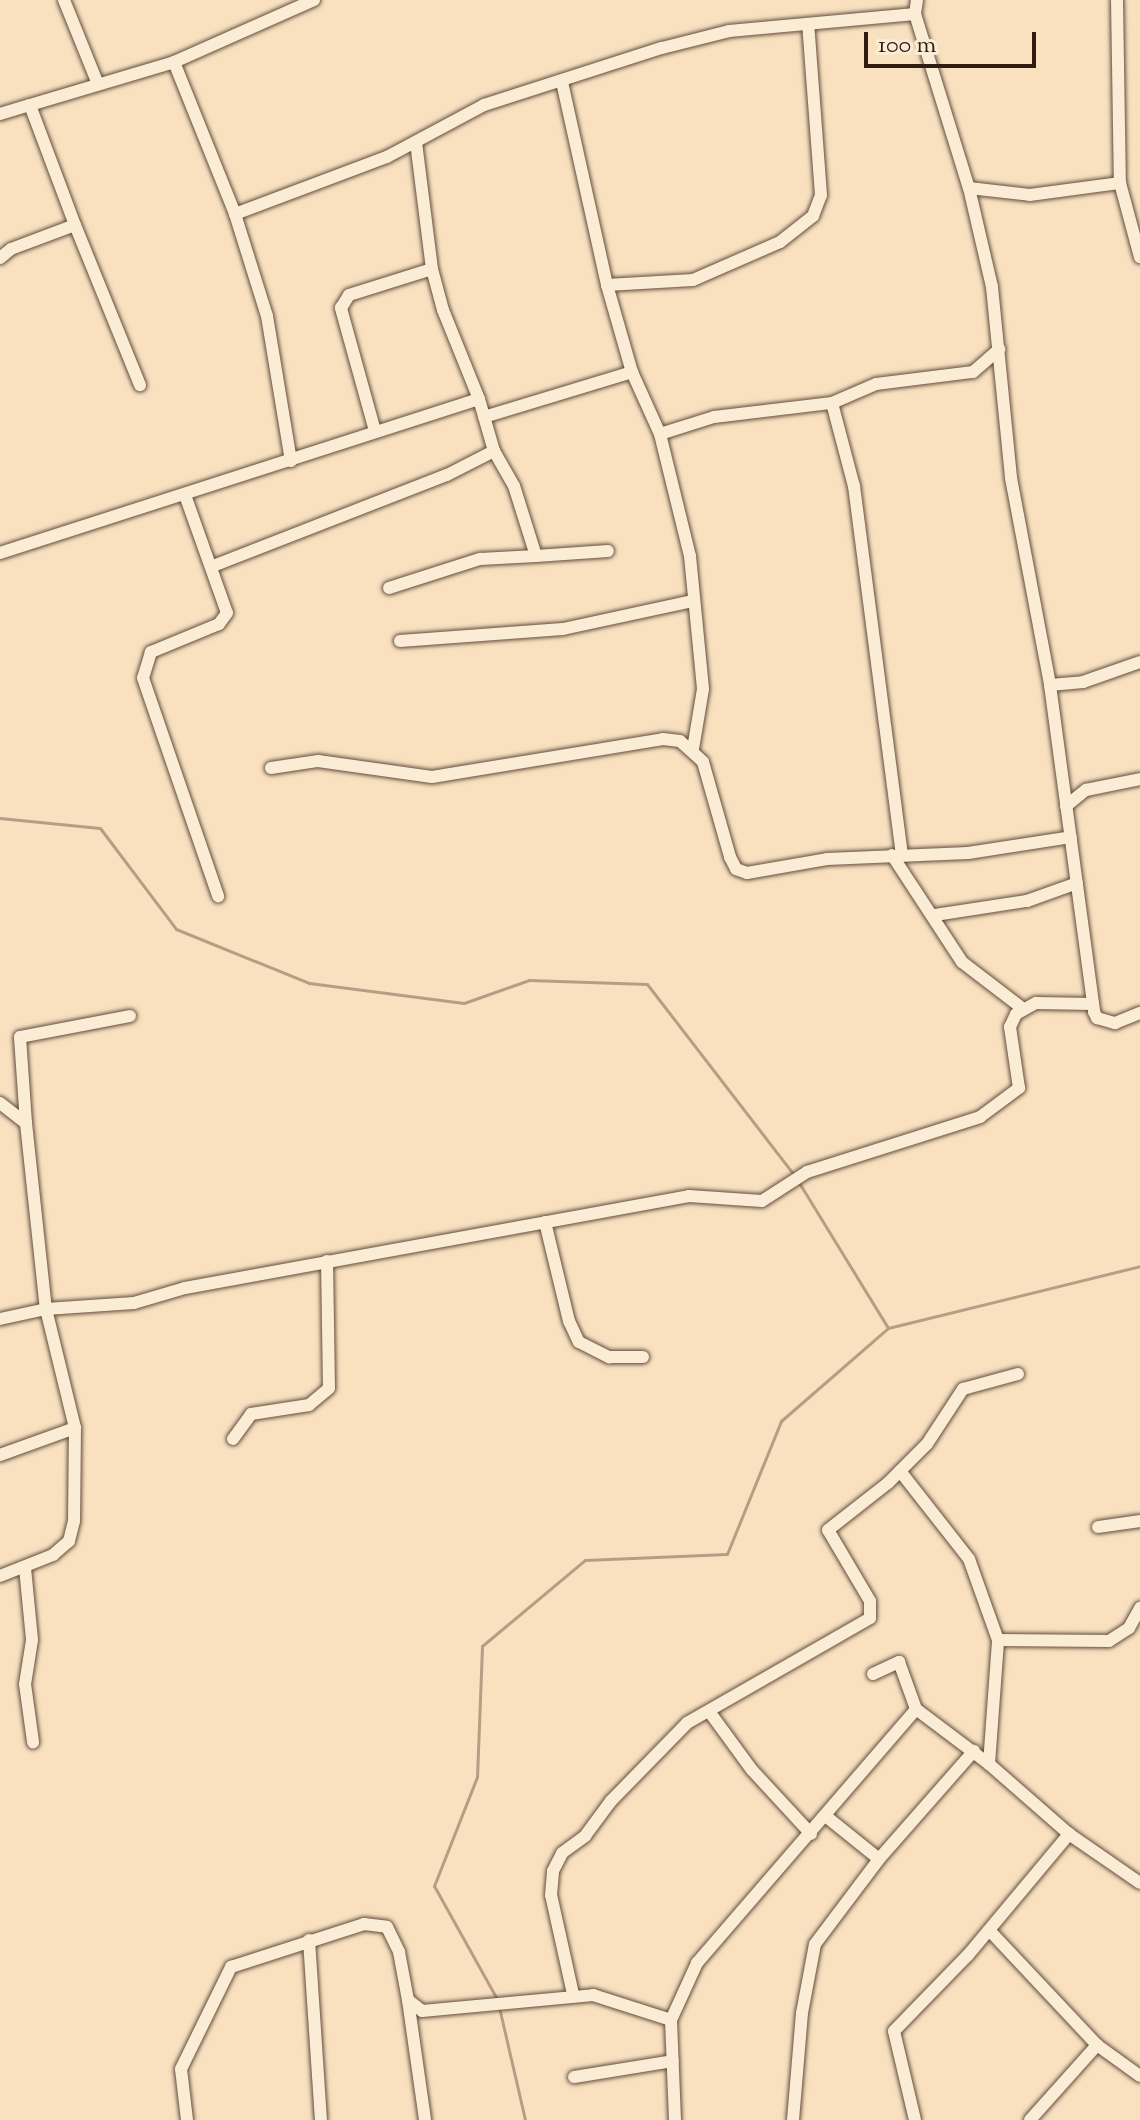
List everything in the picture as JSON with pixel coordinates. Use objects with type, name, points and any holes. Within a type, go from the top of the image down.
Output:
[{"type":"street","points":[[64,0],[98,84]]},
{"type":"street","points":[[0,114],[174,62],[314,0]]},
{"type":"street","points":[[917,0],[915,14],[969,188],[992,287],[1011,478],[1050,685],[1093,1004],[1097,1018],[1104,1022],[1121,1022],[1140,1013]]},
{"type":"street","points":[[1117,0],[1120,183],[1140,257]]},
{"type":"street","points":[[235,214],[416,143],[484,105],[729,31],[915,14]]},
{"type":"street","points":[[607,285],[693,280],[780,242],[813,216],[821,195],[808,24]]},
{"type":"street","points":[[174,62],[235,214],[264,303],[291,461]]},
{"type":"street","points":[[562,82],[607,285],[632,372],[660,434],[690,556],[703,689],[693,749]]},
{"type":"street","points":[[30,105],[140,385]]},
{"type":"street","points":[[416,143],[432,269],[443,310],[479,399],[494,451],[514,486],[536,556]]},
{"type":"street","points":[[969,188],[1058,194],[1120,183]]},
{"type":"street","points":[[0,258],[11,249],[75,225]]},
{"type":"street","points":[[375,431],[341,308],[349,295],[432,269]]},
{"type":"street","points":[[660,434],[714,417],[832,403],[876,384],[973,372],[999,349]]},
{"type":"street","points":[[484,417],[632,372]]},
{"type":"street","points":[[0,553],[479,399]]},
{"type":"street","points":[[832,403],[854,486],[897,854],[962,962],[1022,1008]]},
{"type":"street","points":[[213,566],[447,475],[494,451]]},
{"type":"street","points":[[185,495],[213,566],[227,613],[223,620],[151,652],[143,678],[218,896]]},
{"type":"street","points":[[389,588],[480,559],[608,551]]},
{"type":"street","points":[[400,641],[563,629],[692,601]]},
{"type":"street","points":[[1050,685],[1083,682],[1140,662]]},
{"type":"street","points":[[271,768],[318,761],[432,777],[663,739],[693,749],[703,762],[736,869],[765,874],[827,859],[968,853],[1071,837]]},
{"type":"street","points":[[1066,806],[1086,790],[1140,779]]},
{"type":"street","points":[[935,915],[1027,901],[1077,883]]},
{"type":"street","points":[[0,1319],[46,1309],[134,1303],[185,1288],[689,1196],[762,1201],[807,1172],[980,1117],[1017,1091],[1010,1027],[1022,1008],[1036,1003],[1093,1004]]},
{"type":"street","points":[[0,1576],[25,1568],[63,1549],[72,1533],[75,1428],[46,1309],[20,1037],[130,1016]]},
{"type":"street","points":[[0,1103],[26,1123]]},
{"type":"street","points":[[545,1222],[569,1321],[579,1342],[609,1357],[643,1357]]},
{"type":"street","points":[[233,1439],[251,1414],[309,1405],[329,1388],[327,1261]]},
{"type":"street","points":[[573,1994],[552,1910],[556,1862],[687,1723],[711,1714],[870,1618],[870,1601],[828,1530],[900,1471],[943,1425],[963,1389],[1018,1374]]},
{"type":"street","points":[[0,1455],[75,1428]]},
{"type":"street","points":[[900,1471],[969,1559],[998,1640],[989,1764]]},
{"type":"street","points":[[1098,1527],[1140,1521]]},
{"type":"street","points":[[25,1568],[32,1640],[25,1684],[33,1742]]},
{"type":"street","points":[[998,1640],[1109,1641],[1129,1628],[1140,1608]]},
{"type":"street","points":[[873,1674],[899,1662],[916,1709],[974,1751],[1069,1834],[1140,1883]]},
{"type":"street","points":[[675,2120],[671,2020],[697,1963],[828,1818],[916,1709]]},
{"type":"street","points":[[711,1714],[752,1770],[811,1834]]},
{"type":"street","points":[[793,2120],[802,2013],[815,1944],[879,1859],[974,1751]]},
{"type":"street","points":[[828,1818],[879,1859]]},
{"type":"street","points":[[915,2120],[894,2031],[989,1930],[1069,1834]]},
{"type":"street","points":[[187,2120],[181,2069],[223,1977],[247,1959],[364,1924],[387,1927],[399,1952],[425,2120]]},
{"type":"street","points":[[989,1930],[1097,2045],[1140,2076]]},
{"type":"street","points":[[309,1940],[321,2120]]},
{"type":"street","points":[[408,2000],[422,2011],[573,1994],[609,1998],[671,2020]]},
{"type":"street","points":[[1030,2120],[1097,2045]]},
{"type":"street","points":[[574,2077],[673,2061]]},
{"type":"waterway","points":[[0,818],[100,828],[176,929],[309,983],[464,1003],[529,980],[647,984],[794,1175]]},
{"type":"waterway","points":[[798,1181],[888,1328]]},
{"type":"waterway","points":[[497,1999],[434,1886],[477,1777],[482,1646],[585,1560],[727,1554],[781,1421],[888,1328],[1140,1266]]},
{"type":"waterway","points":[[499,2007],[525,2120]]}]
